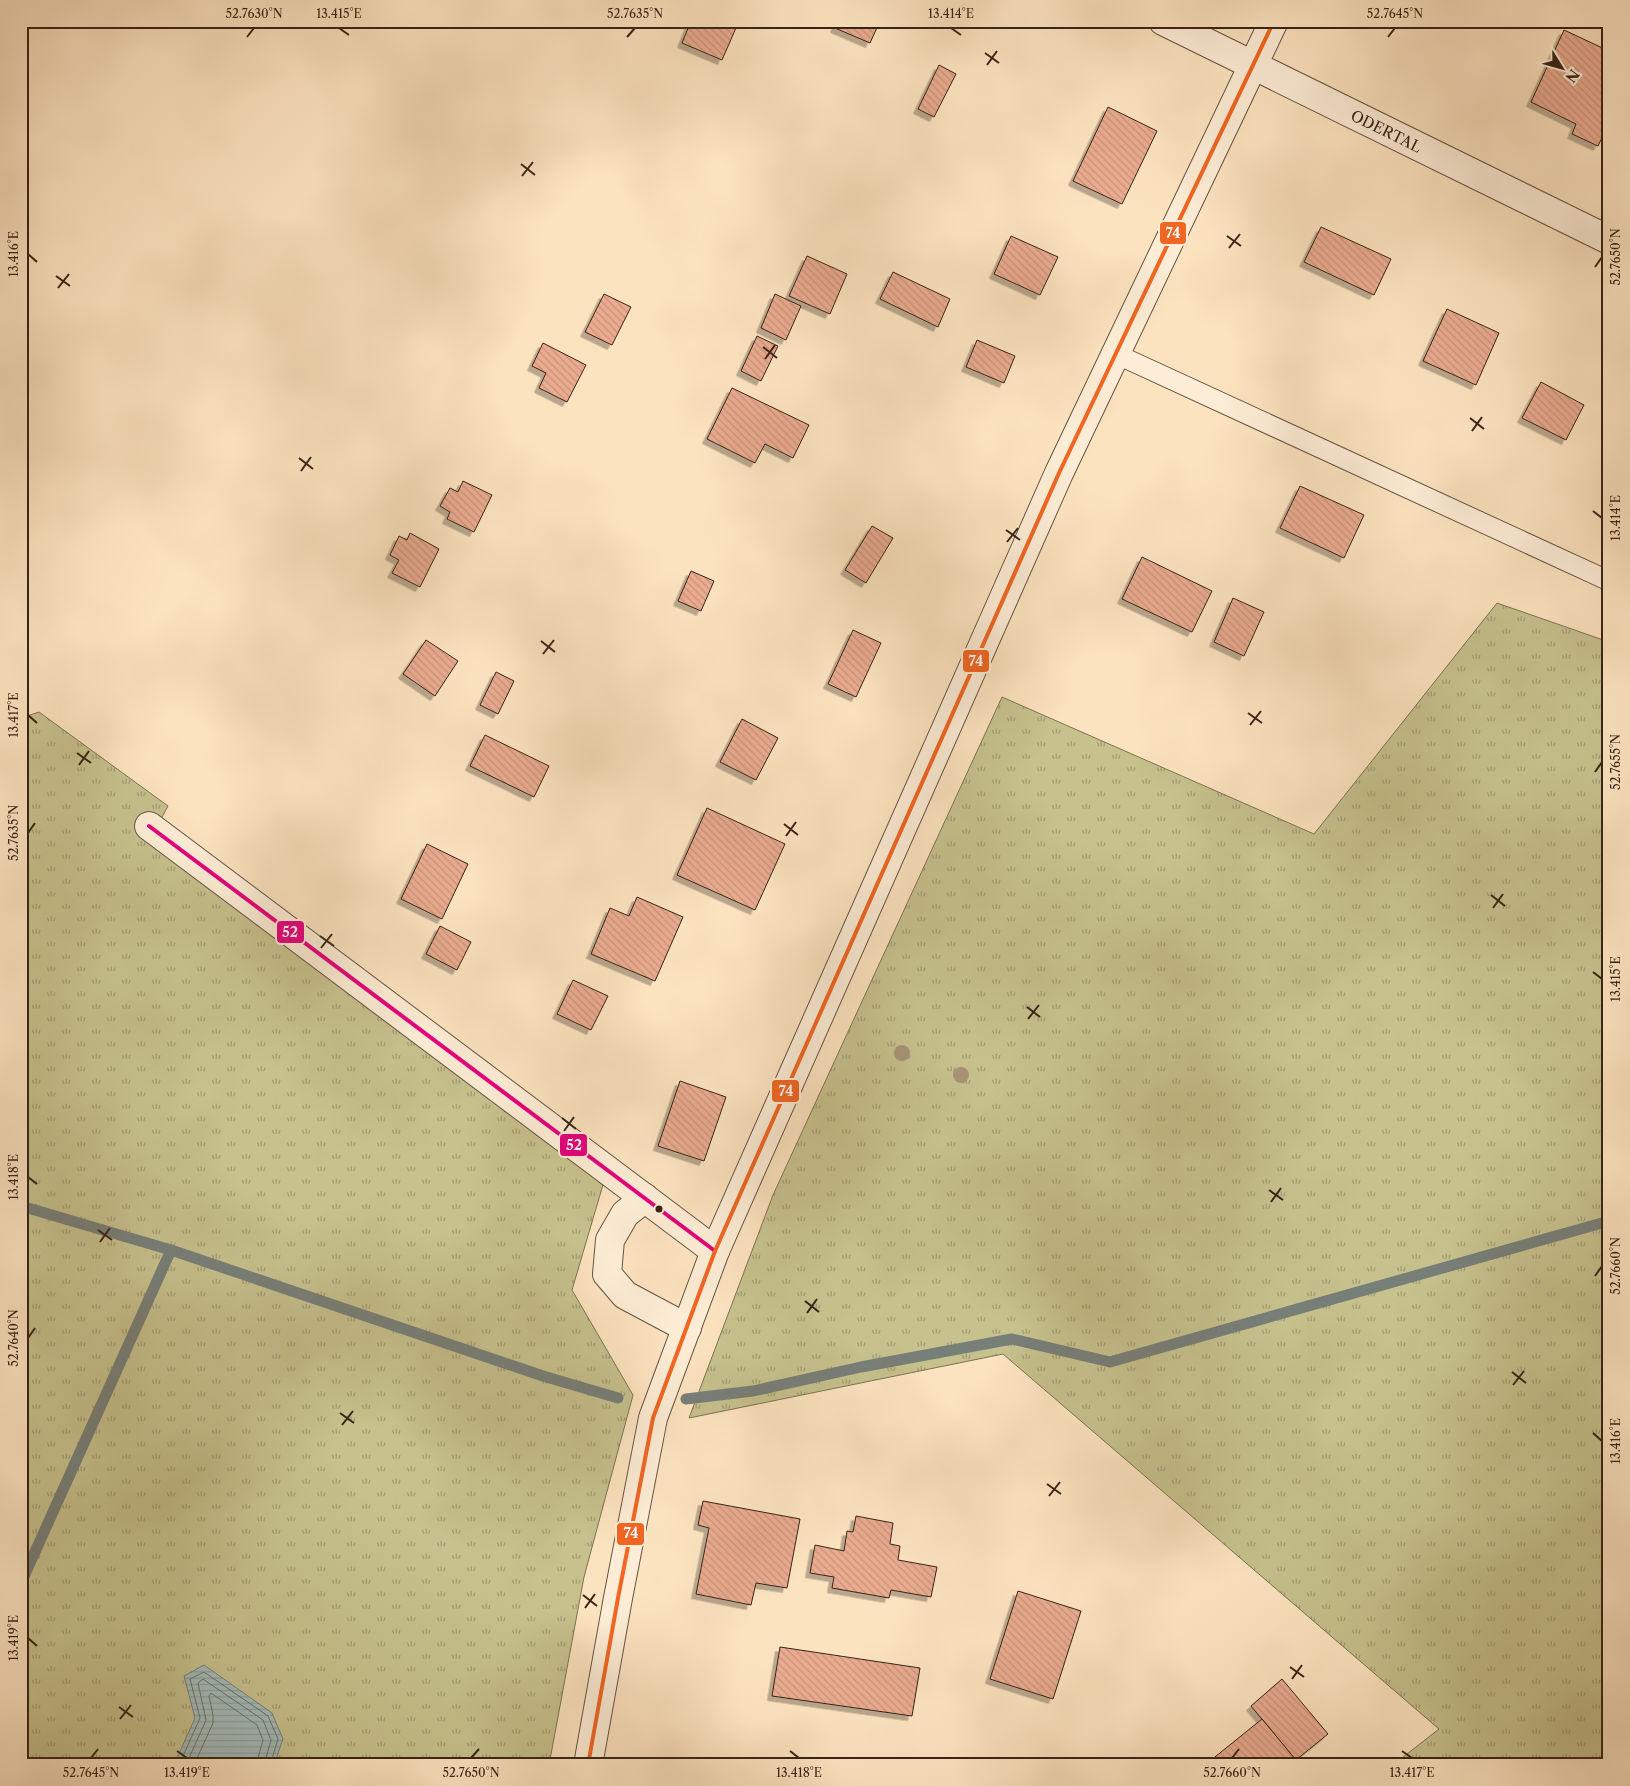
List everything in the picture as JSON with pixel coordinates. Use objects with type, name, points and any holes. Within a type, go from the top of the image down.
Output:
[{"type":"street","name":"ODERTAL","points":[[1163,21],[1609,240]]},
{"type":"street","points":[[588,1765],[653,1418],[715,1251],[1059,473],[1274,21]]},
{"type":"street","points":[[149,826],[715,1251]]},
{"type":"street","points":[[645,1198],[626,1214],[610,1240],[607,1274],[626,1295],[687,1328]]},
{"type":"lane","points":[[1116,354],[1609,581]]},
{"type":"green space","points":[[1497,603],[1609,642],[1609,1765],[1393,1765],[1439,1729],[1003,1354],[689,1418],[773,1195],[1002,697],[1314,834]]},
{"type":"green space","points":[[39,712],[168,806],[150,839],[605,1178],[572,1290],[633,1395],[584,1577],[549,1765],[21,1765],[21,718]]},
{"type":"water","points":[[204,1665],[272,1713],[283,1739],[274,1765],[174,1765],[195,1718],[184,1676]]},
{"type":"building","points":[[691,21],[739,21],[722,60],[682,43]]},
{"type":"building","points":[[838,21],[880,21],[870,43],[835,28]]},
{"type":"building","points":[[1564,30],[1609,51],[1609,123],[1598,146],[1572,134],[1576,124],[1531,102]]},
{"type":"building","points":[[939,65],[956,74],[934,117],[918,109]]},
{"type":"building","points":[[1108,107],[1157,131],[1122,204],[1073,181]]},
{"type":"building","points":[[1321,227],[1391,259],[1374,295],[1304,262]]},
{"type":"building","points":[[1011,236],[1058,257],[1040,295],[994,274]]},
{"type":"building","points":[[807,256],[847,274],[830,314],[789,296]]},
{"type":"building","points":[[893,272],[950,299],[938,327],[880,299]]},
{"type":"building","points":[[604,294],[631,307],[612,345],[585,332]]},
{"type":"building","points":[[775,294],[801,306],[786,340],[761,328]]},
{"type":"building","points":[[1447,309],[1499,333],[1476,385],[1423,361]]},
{"type":"building","points":[[757,336],[778,346],[761,381],[741,371]]},
{"type":"building","points":[[977,340],[1015,356],[1004,383],[966,367]]},
{"type":"building","points":[[543,343],[586,365],[567,402],[539,388],[546,373],[532,366]]},
{"type":"building","points":[[1541,382],[1584,405],[1566,440],[1522,418]]},
{"type":"building","points":[[732,388],[809,425],[793,458],[765,444],[755,463],[707,439]]},
{"type":"building","points":[[463,481],[492,495],[474,532],[447,519],[450,512],[440,506],[450,488],[458,492]]},
{"type":"building","points":[[1300,486],[1364,515],[1344,558],[1280,528]]},
{"type":"building","points":[[872,526],[893,538],[866,583],[845,570]]},
{"type":"building","points":[[410,533],[439,549],[420,587],[392,573],[399,560],[390,555],[399,536],[407,540]]},
{"type":"building","points":[[1142,557],[1212,591],[1192,632],[1122,599]]},
{"type":"building","points":[[691,571],[714,581],[701,611],[678,601]]},
{"type":"building","points":[[1233,598],[1264,612],[1244,656],[1214,642]]},
{"type":"building","points":[[853,630],[881,643],[856,697],[828,684]]},
{"type":"building","points":[[426,640],[458,661],[435,696],[403,674]]},
{"type":"building","points":[[496,672],[514,681],[498,714],[480,705]]},
{"type":"building","points":[[742,719],[778,738],[756,780],[720,762]]},
{"type":"building","points":[[485,735],[549,766],[534,797],[470,766]]},
{"type":"building","points":[[707,808],[785,844],[755,910],[677,875]]},
{"type":"building","points":[[427,844],[468,864],[442,919],[401,899]]},
{"type":"building","points":[[637,897],[683,917],[655,981],[591,954],[610,908],[629,916]]},
{"type":"building","points":[[440,926],[471,942],[457,970],[426,954]]},
{"type":"building","points":[[573,980],[608,996],[591,1030],[557,1014]]},
{"type":"building","points":[[680,1081],[726,1097],[704,1161],[658,1146]]},
{"type":"building","points":[[703,1501],[800,1519],[787,1588],[756,1583],[751,1605],[696,1594],[709,1528],[698,1525]]},
{"type":"building","points":[[856,1516],[893,1523],[890,1544],[900,1546],[898,1560],[937,1567],[931,1597],[891,1590],[889,1598],[832,1588],[834,1577],[810,1573],[815,1545],[844,1551],[847,1531],[853,1532]]},
{"type":"building","points":[[1018,1591],[1081,1611],[1053,1699],[990,1679]]},
{"type":"building","points":[[780,1647],[920,1668],[912,1716],[772,1696]]},
{"type":"building","points":[[1282,1679],[1328,1734],[1296,1760],[1251,1706]]},
{"type":"building","points":[[1262,1719],[1300,1765],[1205,1765]]},
{"type":"waterway","points":[[21,1206],[171,1250],[543,1376],[618,1398]]},
{"type":"waterway","points":[[686,1399],[753,1391],[861,1367],[1012,1339],[1110,1362],[1609,1221]]},
{"type":"waterway","points":[[21,1583],[171,1250]]},
{"type":"transit line","name":"74","points":[[588,1765],[653,1418],[715,1251],[1059,473],[1274,21]]},
{"type":"transit line","name":"52","points":[[149,826],[715,1251]]}]
